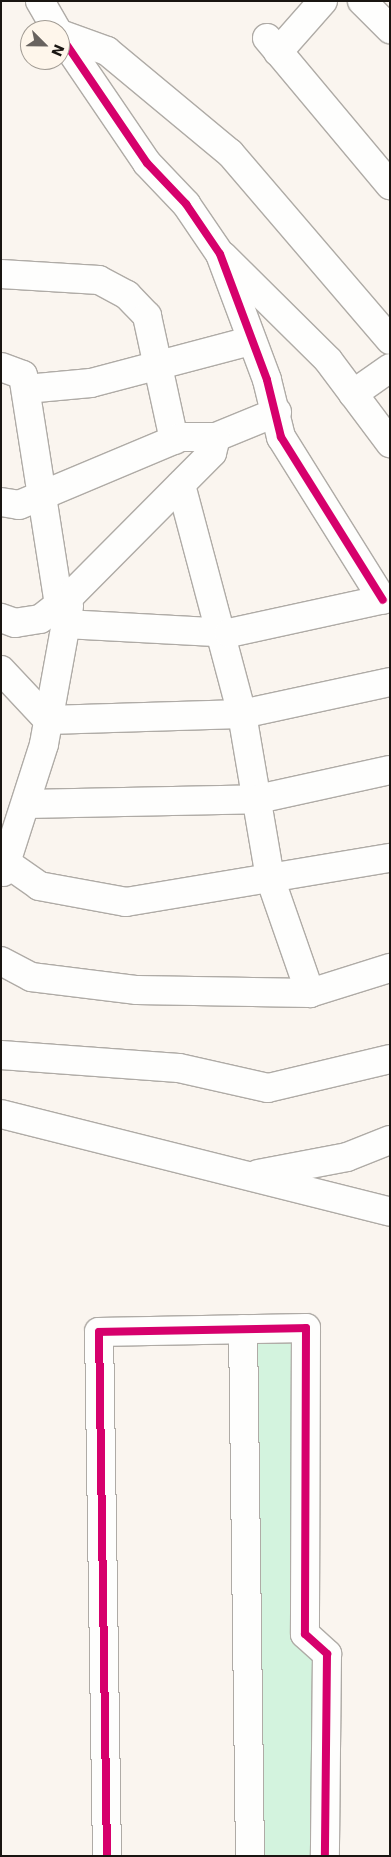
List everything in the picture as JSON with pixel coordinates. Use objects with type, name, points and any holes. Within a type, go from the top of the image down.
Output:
[{"type":"street","points":[[40,1],[51,20]]},
{"type":"street","points":[[323,1],[273,45],[390,185]]},
{"type":"street","points":[[362,1],[390,29]]},
{"type":"street","points":[[70,38],[107,51],[230,153],[390,340]]},
{"type":"street","points":[[70,50],[147,163],[186,204],[220,254],[328,360],[390,443]]},
{"type":"street","points":[[65,608],[220,632],[386,599],[281,437],[277,412],[220,254]]},
{"type":"street","points":[[2,270],[99,280],[126,295],[147,316],[160,366],[174,440]]},
{"type":"street","points":[[26,389],[91,383],[250,341]]},
{"type":"street","points":[[1,367],[23,375],[43,496],[65,608],[48,720],[26,804],[3,863],[39,886],[126,902],[390,858]]},
{"type":"street","points":[[353,394],[390,368]]},
{"type":"street","points":[[1,502],[20,505],[174,440],[202,434],[216,437],[277,412]]},
{"type":"street","points":[[1,618],[15,622],[40,619],[65,608],[212,454],[216,437]]},
{"type":"street","points":[[181,485],[242,714],[270,878],[310,993]]},
{"type":"street","points":[[1,670],[48,720],[242,714],[390,682]]},
{"type":"street","points":[[26,804],[258,799],[390,770]]},
{"type":"street","points":[[1,961],[31,977],[137,990],[310,993],[390,968]]},
{"type":"street","points":[[1,1055],[179,1068],[268,1088],[390,1059]]},
{"type":"street","points":[[1,1114],[252,1175],[390,1212]]},
{"type":"street","points":[[252,1175],[347,1157],[390,1140]]},
{"type":"street","points":[[106,1856],[99,1332],[306,1328],[305,1634],[328,1654],[325,1856]]},
{"type":"street","points":[[243,1329],[250,1856]]},
{"type":"green space","points":[[251,1337],[295,1340],[318,1657],[316,1856],[257,1856]]},
{"type":"cycle path","points":[[70,50],[147,163],[186,204],[220,254],[267,380],[281,437],[383,600]]},
{"type":"cycle path","points":[[107,1856],[99,1332],[306,1328],[305,1634],[327,1654],[325,1856]]}]
